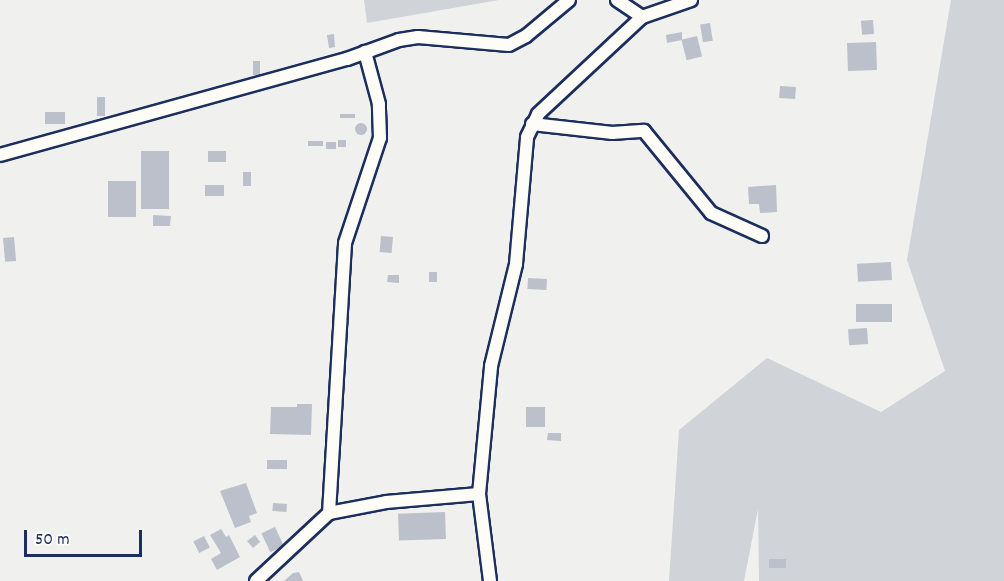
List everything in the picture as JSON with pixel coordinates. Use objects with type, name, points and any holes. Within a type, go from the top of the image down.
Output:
[{"type":"street","points":[[0,154],[418,37],[509,45],[526,36],[569,0]]},
{"type":"street","points":[[617,0],[642,17]]},
{"type":"street","points":[[490,581],[479,494],[491,366],[516,264],[527,137],[538,114],[642,17],[691,0]]},
{"type":"street","points":[[328,513],[345,243],[380,138],[379,104],[364,52]]},
{"type":"street","points":[[532,124],[612,133],[644,130],[711,213],[762,236]]},
{"type":"street","points":[[256,581],[328,513],[386,502],[479,494]]},
{"type":"shaded area","points":[[364,0],[499,0],[367,23]]},
{"type":"shaded area","points":[[951,0],[1004,0],[1004,581],[759,581],[758,509],[744,581],[669,581],[679,430],[767,358],[881,412],[945,371],[907,260]]},
{"type":"building","points":[[873,20],[874,34],[862,35],[861,21]]},
{"type":"building","points":[[710,23],[713,41],[703,42],[700,25]]},
{"type":"building","points":[[682,32],[682,40],[667,43],[666,35]]},
{"type":"building","points":[[334,34],[335,47],[329,48],[327,35]]},
{"type":"building","points":[[697,36],[702,56],[687,60],[681,40]]},
{"type":"building","points":[[876,42],[877,70],[848,71],[847,43]]},
{"type":"building","points":[[253,61],[260,61],[260,75],[253,75]]},
{"type":"building","points":[[780,86],[796,87],[795,99],[779,98]]},
{"type":"building","points":[[97,97],[105,97],[105,116],[97,116]]},
{"type":"building","points":[[45,112],[65,112],[65,124],[45,124]]},
{"type":"building","points":[[340,114],[355,114],[355,118],[340,118]]},
{"type":"building","points":[[361,123],[367,129],[361,135],[355,129]]},
{"type":"building","points":[[338,140],[346,140],[346,147],[338,147]]},
{"type":"building","points":[[308,141],[323,141],[323,146],[308,146]]},
{"type":"building","points":[[326,142],[336,142],[336,149],[326,149]]},
{"type":"building","points":[[141,151],[169,151],[169,209],[141,209]]},
{"type":"building","points":[[208,151],[226,151],[226,162],[208,162]]},
{"type":"building","points":[[243,172],[251,172],[251,186],[243,186]]},
{"type":"building","points":[[108,181],[136,181],[136,217],[108,217]]},
{"type":"building","points":[[205,185],[224,185],[224,196],[205,196]]},
{"type":"building","points":[[776,185],[777,212],[760,213],[759,204],[749,204],[748,187]]},
{"type":"building","points":[[153,215],[171,216],[170,226],[153,226]]},
{"type":"building","points":[[381,236],[393,237],[392,253],[380,252]]},
{"type":"building","points":[[14,237],[16,261],[5,262],[3,238]]},
{"type":"building","points":[[891,262],[892,280],[858,282],[857,264]]},
{"type":"building","points":[[429,272],[437,272],[437,282],[429,282]]},
{"type":"building","points":[[388,275],[399,275],[399,283],[387,282]]},
{"type":"building","points":[[528,278],[547,279],[546,290],[527,289]]},
{"type":"building","points":[[856,304],[892,304],[892,322],[856,322]]},
{"type":"building","points":[[867,328],[868,344],[849,345],[848,329]]},
{"type":"building","points":[[297,404],[312,404],[311,435],[270,434],[271,407],[297,407]]},
{"type":"building","points":[[526,407],[545,407],[545,427],[526,427]]},
{"type":"building","points":[[548,433],[561,433],[561,441],[547,440]]},
{"type":"building","points":[[267,460],[287,460],[287,469],[267,469]]},
{"type":"building","points":[[246,483],[257,513],[249,516],[251,522],[235,528],[220,491]]},
{"type":"building","points":[[273,503],[287,504],[286,512],[272,511]]},
{"type":"building","points":[[445,512],[446,539],[399,541],[398,514]]},
{"type":"building","points":[[275,527],[284,546],[270,552],[261,533]]},
{"type":"building","points":[[221,529],[226,537],[229,535],[240,557],[217,570],[211,559],[221,553],[210,535]]},
{"type":"building","points":[[255,535],[260,542],[253,548],[247,541]]},
{"type":"building","points":[[204,536],[210,548],[199,553],[193,541]]},
{"type":"building","points":[[769,559],[786,559],[786,568],[769,568]]},
{"type":"building","points":[[299,572],[303,581],[284,581],[293,573]]}]
